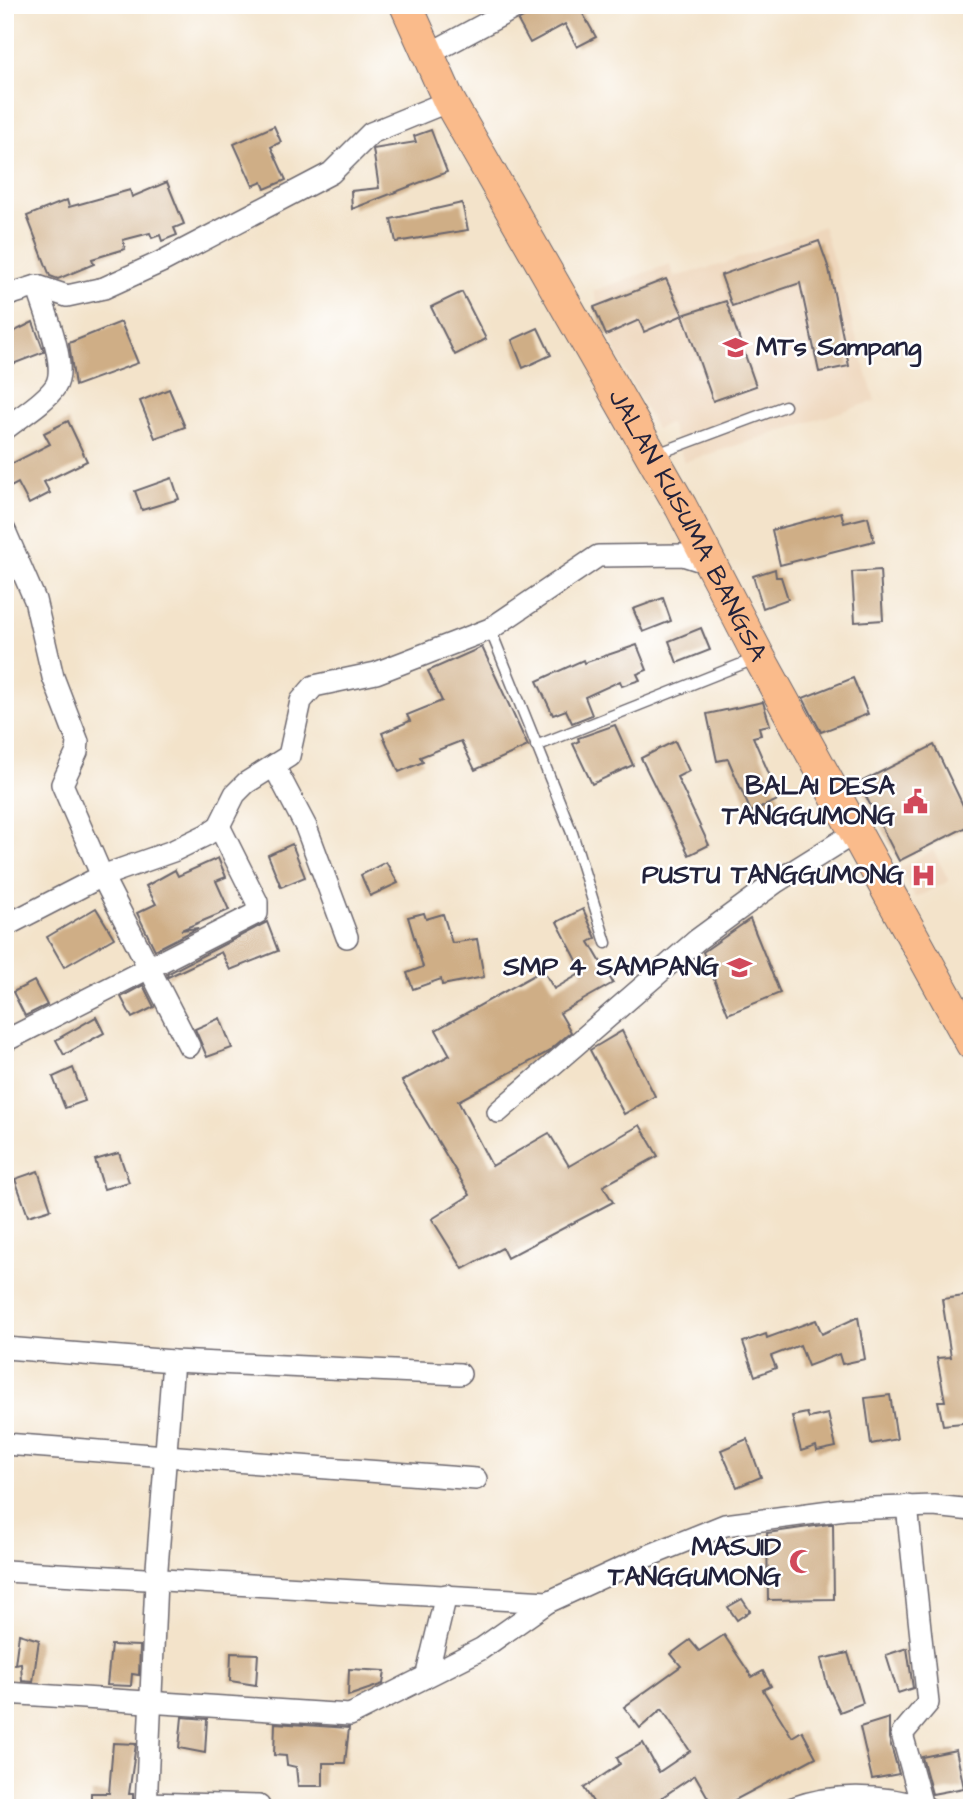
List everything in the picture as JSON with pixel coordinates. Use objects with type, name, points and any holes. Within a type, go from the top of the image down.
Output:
[{"type":"main road","name":"JALAN KUSUMA BANGSA","points":[[406,5],[449,101],[681,507],[708,563],[972,1044]]},
{"type":"street","points":[[429,54],[520,5]]},
{"type":"street","points":[[5,296],[37,286],[56,295],[76,296],[104,288],[161,262],[331,173],[371,133],[449,101]]},
{"type":"street","points":[[5,429],[49,394],[58,381],[56,345],[37,286]]},
{"type":"street","points":[[5,531],[35,600],[53,677],[78,742],[77,752],[62,784],[102,876],[189,1046]]},
{"type":"street","points":[[5,926],[102,876],[173,851],[219,826],[235,794],[290,754],[298,713],[308,689],[376,673],[490,629],[598,556],[683,555],[708,563]]},
{"type":"street","points":[[274,766],[306,827],[347,937]]},
{"type":"street","points":[[5,1041],[257,912],[257,902],[219,826]]},
{"type":"street","points":[[498,1112],[697,940],[776,882],[856,832]]},
{"type":"street","points":[[5,1348],[173,1361],[460,1374]]},
{"type":"street","points":[[173,1361],[156,1581],[146,1805],[259,1806]]},
{"type":"street","points":[[5,1444],[476,1479]]},
{"type":"street","points":[[5,1693],[350,1715],[481,1648],[548,1602],[648,1556],[725,1525],[845,1509],[907,1506],[972,1510]]},
{"type":"street","points":[[793,1808],[822,1799],[846,1796],[870,1796],[924,1807],[902,1734],[928,1703],[907,1506]]},
{"type":"street","points":[[5,1571],[548,1602]]},
{"type":"street","points":[[427,1674],[446,1595]]},
{"type":"lane","points":[[652,456],[785,406]]},
{"type":"lane","points":[[490,629],[572,833],[606,943]]},
{"type":"lane","points":[[536,746],[759,657]]},
{"type":"shaded area","name":"MTs Sampang","points":[[823,226],[875,401],[684,462],[670,423],[656,429],[621,364],[593,291],[670,264],[674,277],[724,264]]},
{"type":"shaded area","name":"PUSTU TANGGUMONG","points":[[933,850],[949,881],[915,898],[900,868]]},
{"type":"building","points":[[546,5],[578,5],[596,37],[577,47],[565,24],[530,43],[518,21]]},
{"type":"building","points":[[274,126],[281,142],[271,147],[286,180],[265,189],[262,182],[253,186],[234,144]]},
{"type":"building","points":[[431,130],[447,172],[352,209],[351,191],[379,188],[373,149],[416,142],[414,136]]},
{"type":"building","points":[[167,182],[184,224],[174,228],[177,235],[162,241],[160,235],[152,238],[150,233],[123,240],[125,249],[92,259],[94,264],[58,279],[50,276],[27,216],[67,200],[69,207],[130,190],[132,197]]},
{"type":"building","points":[[462,203],[468,230],[396,242],[391,219]]},
{"type":"building","points":[[819,241],[829,269],[849,366],[819,372],[800,283],[732,306],[721,275]]},
{"type":"building","points":[[666,279],[683,315],[644,332],[639,320],[606,335],[594,307]]},
{"type":"building","points":[[462,292],[486,339],[455,355],[431,307]]},
{"type":"building","points":[[726,301],[756,386],[713,401],[683,315]]},
{"type":"building","points":[[33,322],[44,352],[5,367],[5,336]]},
{"type":"building","points":[[121,322],[138,363],[75,386],[69,343]]},
{"type":"building","points":[[538,328],[551,355],[523,368],[512,340]]},
{"type":"building","points":[[169,389],[185,427],[155,438],[140,401]]},
{"type":"building","points":[[68,421],[87,461],[44,482],[50,493],[29,504],[18,483],[5,490],[5,467],[50,444],[44,433]]},
{"type":"building","points":[[172,478],[179,499],[142,510],[135,491]]},
{"type":"building","points":[[841,512],[844,523],[868,517],[874,541],[780,565],[772,530]]},
{"type":"building","points":[[775,569],[776,577],[781,577],[788,599],[763,608],[753,576]]},
{"type":"building","points":[[880,570],[883,620],[855,622],[852,572]]},
{"type":"building","points":[[663,598],[671,621],[643,632],[633,609]]},
{"type":"building","points":[[701,628],[710,650],[677,663],[669,641]]},
{"type":"building","points":[[637,645],[647,670],[637,674],[640,680],[622,686],[620,681],[585,697],[592,715],[572,723],[566,710],[553,715],[537,681],[583,660],[584,663]]},
{"type":"building","points":[[482,647],[528,746],[475,770],[461,741],[420,757],[423,762],[399,772],[382,733],[410,721],[407,715],[442,701],[428,671]]},
{"type":"building","points":[[853,678],[868,714],[821,732],[803,698]]},
{"type":"building","points":[[763,702],[770,725],[759,727],[761,735],[753,737],[780,799],[751,812],[728,759],[717,761],[707,714]]},
{"type":"building","points":[[615,725],[633,765],[592,784],[573,744],[579,741],[578,738]]},
{"type":"building","points":[[675,741],[689,771],[677,777],[709,845],[689,855],[641,758]]},
{"type":"building","name":"BALAI DESA TANGGUMONG","points":[[934,745],[972,824],[899,861],[859,783]]},
{"type":"building","points":[[292,844],[305,877],[281,887],[268,855]]},
{"type":"building","points":[[218,858],[226,877],[216,881],[229,910],[181,930],[198,928],[155,950],[137,913],[156,904],[146,886],[175,870],[178,876]]},
{"type":"building","points":[[386,862],[398,883],[370,896],[361,875]]},
{"type":"building","points":[[96,908],[114,938],[64,967],[47,937]]},
{"type":"building","points":[[583,909],[596,938],[589,942],[613,983],[560,1013],[571,1032],[548,1052],[458,1101],[492,1166],[549,1133],[569,1166],[640,1125],[658,1156],[603,1186],[613,1202],[507,1258],[502,1248],[463,1269],[432,1219],[470,1195],[402,1081],[450,1055],[436,1030],[543,970],[554,989],[583,972],[557,922]]},
{"type":"building","points":[[424,913],[426,919],[443,914],[452,943],[477,939],[484,977],[442,985],[441,979],[413,989],[407,973],[423,967],[408,917]]},
{"type":"building","name":"SMP 4 SAMPANG","points":[[750,919],[780,993],[728,1014],[703,952]]},
{"type":"building","points":[[267,922],[278,951],[230,970],[221,952],[168,977],[167,974]]},
{"type":"building","points":[[34,981],[47,1005],[25,1016],[13,992]]},
{"type":"building","points":[[143,985],[154,1007],[132,1018],[121,997]]},
{"type":"building","points":[[96,1017],[104,1033],[64,1055],[56,1040]]},
{"type":"building","points":[[220,1018],[232,1048],[207,1057],[195,1029]]},
{"type":"building","points":[[622,1031],[655,1096],[624,1114],[590,1050]]},
{"type":"building","points":[[73,1068],[85,1101],[65,1108],[53,1077]]},
{"type":"building","points":[[119,1153],[129,1182],[104,1189],[95,1160]]},
{"type":"building","points":[[38,1171],[51,1209],[28,1216],[15,1179]]},
{"type":"building","points":[[972,1295],[972,1422],[943,1425],[938,1401],[945,1401],[937,1358],[951,1357],[942,1299]]},
{"type":"building","points":[[858,1317],[865,1359],[842,1364],[839,1354],[808,1366],[800,1345],[771,1356],[776,1368],[755,1376],[743,1342],[766,1334],[767,1338],[816,1320],[822,1334]]},
{"type":"building","points":[[890,1395],[897,1439],[871,1444],[865,1398]]},
{"type":"building","points":[[807,1413],[809,1418],[828,1414],[836,1447],[817,1451],[816,1446],[801,1451],[792,1416]]},
{"type":"building","points":[[747,1439],[761,1477],[737,1487],[721,1450]]},
{"type":"building","name":"MASJID TANGGUMONG","points":[[833,1524],[834,1599],[768,1600],[767,1533]]},
{"type":"building","points":[[742,1599],[750,1611],[737,1620],[728,1607]]},
{"type":"building","points":[[19,1634],[39,1640],[33,1682],[22,1681],[21,1663],[15,1664]]},
{"type":"building","points":[[724,1635],[752,1677],[763,1671],[771,1686],[763,1690],[792,1737],[802,1731],[816,1757],[720,1808],[714,1808],[695,1775],[658,1800],[663,1808],[597,1808],[584,1788],[620,1764],[617,1758],[643,1743],[659,1772],[690,1751],[662,1709],[640,1728],[624,1707],[681,1666],[671,1654],[690,1640],[699,1651]]},
{"type":"building","points":[[111,1645],[140,1646],[139,1675],[132,1674],[131,1686],[107,1685]]},
{"type":"building","points":[[907,1648],[913,1688],[898,1693],[886,1655]]},
{"type":"building","points":[[231,1653],[258,1654],[256,1685],[230,1681]]},
{"type":"building","points":[[848,1653],[863,1703],[840,1712],[827,1684],[821,1659]]},
{"type":"building","points":[[349,1669],[385,1671],[383,1684],[348,1696]]},
{"type":"building","points":[[182,1717],[207,1719],[205,1753],[179,1748]]},
{"type":"building","points":[[889,1718],[889,1738],[899,1774],[872,1779],[860,1727]]},
{"type":"building","points":[[275,1723],[349,1728],[345,1763],[323,1763],[323,1786],[298,1786],[296,1767],[287,1765],[286,1756],[274,1755]]},
{"type":"building","points":[[113,1743],[136,1744],[129,1794],[133,1794],[133,1808],[91,1808],[91,1793],[109,1793]]},
{"type":"building","points":[[956,1750],[964,1788],[932,1794],[922,1757]]},
{"type":"place","name":"MTs Sampang","points":[[736,347]]},
{"type":"place","name":"BALAI DESA TANGGUMONG","points":[[915,801]]},
{"type":"place","name":"PUSTU TANGGUMONG","points":[[924,875]]},
{"type":"place","name":"SMP 4 SAMPANG","points":[[739,967]]},
{"type":"place","name":"MASJID TANGGUMONG","points":[[801,1562]]}]
